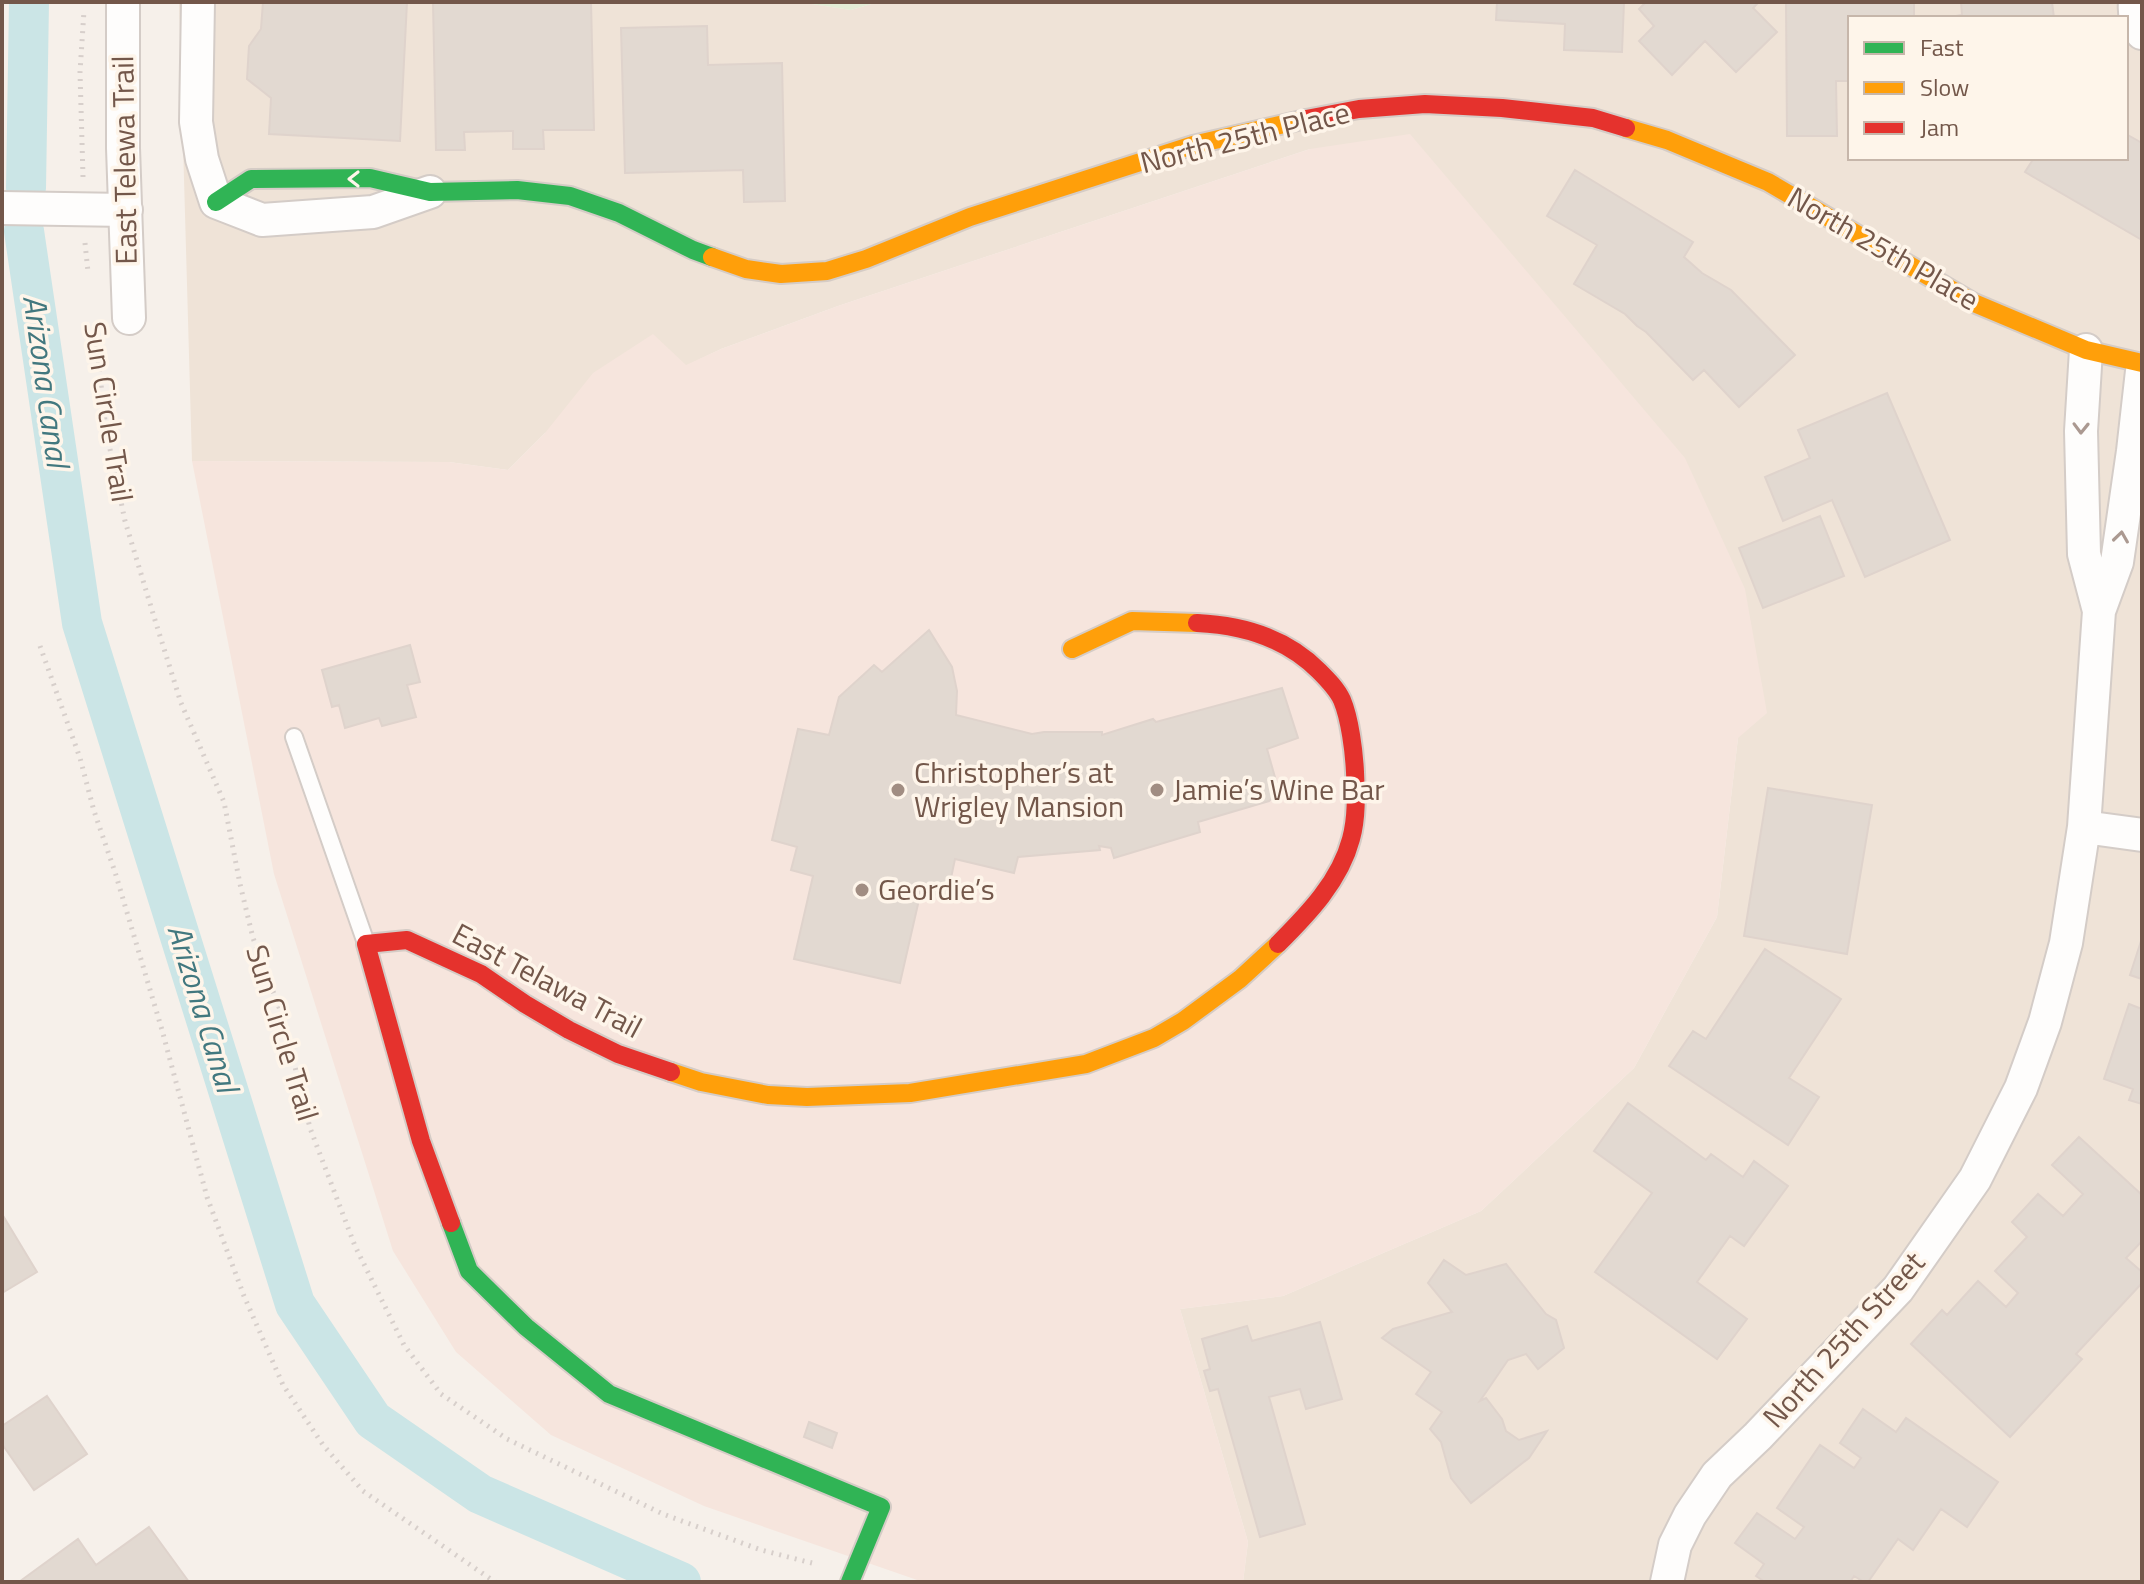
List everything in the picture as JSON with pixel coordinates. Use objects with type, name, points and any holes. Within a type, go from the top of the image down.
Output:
[{"type":"street","name":"East Telewa Trail","points":[[123,2],[123,148],[129,318]]},
{"type":"street","name":"North 25th Place","points":[[198,2],[196,122],[202,159],[216,202],[262,220],[373,212],[430,192],[517,190],[570,196],[619,213],[693,250],[746,269],[781,274],[827,271],[866,259],[970,217],[1193,145],[1359,109],[1412,105],[1502,108],[1593,118],[1667,140],[1768,182],[1974,303],[2086,350]]},
{"type":"street","points":[[2135,2],[2134,11],[2142,33]]},
{"type":"street","points":[[2,208],[77,223],[126,210]]},
{"type":"street","points":[[2086,350],[2142,363]]},
{"type":"street","name":"North 25th Street","points":[[2086,350],[2081,431],[2084,554],[2099,611]]},
{"type":"street","name":"North 25th Street","points":[[1667,1582],[1675,1545],[1690,1515],[1717,1475],[1898,1289],[1975,1179],[2021,1088],[2045,1022],[2066,943],[2084,827],[2099,611],[2117,562],[2142,371]]},
{"type":"street","name":"East Telawa Trail","points":[[366,944],[407,940],[481,974],[569,1030],[618,1054],[701,1082],[768,1095],[910,1093],[1086,1064],[1154,1038],[1240,979],[1280,942],[1327,889],[1351,841],[1357,804],[1354,752],[1342,700],[1332,684],[1292,649],[1259,633],[1224,624],[1132,621],[1072,649]]},
{"type":"street","points":[[2084,827],[2142,835]]},
{"type":"street","points":[[366,944],[421,1141],[469,1271],[526,1327],[609,1394],[881,1507],[850,1582]]},
{"type":"lane","points":[[294,737],[366,944]]},
{"type":"path","points":[[83,177],[80,72],[85,2]]},
{"type":"path","name":"Sun Circle Trail","points":[[77,223],[89,281]]},
{"type":"path","name":"Sun Circle Trail","points":[[94,326],[106,430],[125,521],[181,703],[224,802],[253,938],[283,1018],[310,1128],[355,1246],[404,1345],[441,1394],[507,1439],[663,1514],[761,1550],[816,1564]]},
{"type":"path","points":[[40,646],[80,758],[115,872],[207,1197],[244,1296],[283,1385],[323,1445],[363,1491],[495,1582]]},
{"type":"shaded area","points":[[179,2],[799,2],[851,10],[878,2],[2142,2],[2142,1582],[1243,1582],[1248,1542],[1180,1309],[1283,1296],[1481,1211],[1634,1068],[1717,917],[1738,738],[1310,149],[838,306],[721,349],[545,433],[508,470],[449,462],[192,461]]},
{"type":"shaded area","points":[[1410,134],[1685,458],[1745,589],[1767,713],[1738,738],[1717,917],[1634,1068],[1481,1211],[1283,1296],[1180,1309],[1248,1542],[1243,1582],[923,1582],[704,1506],[551,1435],[456,1352],[393,1251],[274,874],[192,461],[449,462],[508,470],[545,433],[593,373],[653,334],[686,365],[838,306],[1310,149]]},
{"type":"green space","points":[[799,2],[878,2],[851,10]]},
{"type":"building","points":[[263,2],[407,2],[400,141],[269,134],[271,98],[247,79],[249,46],[261,29]]},
{"type":"building","points":[[433,2],[591,2],[594,130],[543,130],[544,149],[513,149],[513,131],[464,132],[465,150],[436,150]]},
{"type":"building","points":[[1497,2],[1624,2],[1622,52],[1564,50],[1565,24],[1496,20]]},
{"type":"building","points":[[1646,2],[1759,2],[1753,8],[1777,32],[1736,72],[1705,41],[1672,75],[1639,41],[1654,26],[1639,9]]},
{"type":"building","points":[[1786,2],[1914,2],[1914,16],[1848,16],[1848,81],[1836,81],[1837,136],[1787,136]]},
{"type":"building","points":[[1961,2],[2052,2],[2054,16],[1956,16],[1962,15]]},
{"type":"building","points":[[707,26],[708,65],[782,63],[785,201],[744,202],[743,170],[625,173],[621,28]]},
{"type":"building","points":[[2128,135],[2142,143],[2142,240],[2025,172],[2033,160],[2128,160]]},
{"type":"building","points":[[1575,170],[1693,242],[1684,257],[1702,273],[1731,290],[1795,355],[1739,407],[1704,370],[1693,380],[1625,314],[1574,284],[1597,245],[1547,216]]},
{"type":"building","points":[[1887,393],[1950,540],[1865,577],[1832,500],[1783,521],[1765,477],[1810,458],[1798,430]]},
{"type":"building","points":[[1820,516],[1844,576],[1763,608],[1739,548]]},
{"type":"building","points":[[929,630],[952,667],[957,691],[956,715],[1032,734],[1102,732],[1102,735],[1153,719],[1156,722],[1282,688],[1298,738],[1267,749],[1278,788],[1275,796],[1269,801],[1198,822],[1200,832],[1114,858],[1111,848],[1099,846],[1100,850],[1018,857],[1014,873],[955,859],[947,897],[921,891],[900,983],[794,959],[813,876],[791,870],[797,847],[772,840],[798,729],[829,735],[839,697],[874,665],[882,672]]},
{"type":"building","points":[[410,645],[420,682],[407,685],[416,717],[382,726],[379,718],[345,728],[339,705],[332,707],[322,670]]},
{"type":"building","points":[[1768,788],[1872,805],[1847,954],[1744,936]]},
{"type":"building","points":[[2142,938],[2142,979],[2130,975]]},
{"type":"building","points":[[1765,949],[1841,999],[1789,1078],[1819,1097],[1788,1145],[1669,1066],[1693,1031],[1706,1039]]},
{"type":"building","points":[[2129,1004],[2142,1009],[2142,1104],[2129,1100],[2133,1089],[2104,1079]]},
{"type":"building","points":[[1628,1103],[1706,1160],[1711,1154],[1743,1177],[1754,1161],[1788,1186],[1744,1246],[1730,1236],[1697,1282],[1747,1319],[1717,1359],[1595,1272],[1652,1193],[1594,1151]]},
{"type":"building","points":[[2079,1137],[2142,1195],[2142,1241],[2126,1258],[2142,1272],[2142,1283],[2076,1354],[2082,1359],[2010,1437],[1911,1344],[1942,1310],[1947,1315],[1978,1281],[2006,1307],[2018,1293],[1995,1271],[2027,1237],[2012,1222],[2038,1194],[2063,1216],[2083,1194],[2052,1165]]},
{"type":"building","points":[[2,1214],[37,1272],[2,1293]]},
{"type":"building","points":[[1444,1260],[1466,1275],[1506,1264],[1546,1314],[1556,1320],[1564,1348],[1538,1369],[1526,1354],[1508,1360],[1480,1401],[1486,1398],[1502,1419],[1506,1431],[1519,1440],[1547,1431],[1529,1458],[1471,1503],[1451,1478],[1441,1442],[1430,1429],[1442,1412],[1416,1394],[1431,1372],[1382,1338],[1393,1329],[1452,1312],[1428,1283]]},
{"type":"building","points":[[1320,1322],[1342,1399],[1306,1409],[1300,1389],[1269,1397],[1305,1524],[1260,1537],[1218,1389],[1210,1391],[1204,1371],[1210,1369],[1202,1339],[1247,1326],[1252,1341]]},
{"type":"building","points":[[47,1396],[87,1454],[34,1490],[2,1444],[2,1426]]},
{"type":"building","points":[[1863,1409],[1896,1432],[1906,1418],[1998,1482],[1967,1527],[1941,1509],[1913,1550],[1898,1539],[1868,1582],[1854,1576],[1850,1582],[1765,1582],[1756,1576],[1764,1564],[1735,1543],[1757,1513],[1795,1539],[1804,1527],[1777,1508],[1820,1445],[1854,1468],[1861,1458],[1840,1443]]},
{"type":"building","points":[[809,1422],[837,1433],[832,1448],[804,1437]]},
{"type":"building","points":[[149,1527],[189,1582],[19,1582],[78,1539],[96,1565]]},
{"type":"waterway","points":[[26,188],[29,2]]},
{"type":"waterway","name":"Arizona Canal","points":[[24,231],[82,623],[295,1304],[373,1420],[480,1494],[681,1582]]},
{"type":"traffic: fast","points":[[216,202],[251,179],[370,178],[430,192],[517,190],[570,196],[619,213],[712,257]]},
{"type":"traffic: fast","points":[[451,1223],[469,1271],[526,1327],[609,1394],[881,1507],[850,1582]]},
{"type":"traffic: slow","points":[[712,257],[746,269],[781,274],[827,271],[866,259],[970,217],[1193,145],[1306,119]]},
{"type":"traffic: slow","points":[[1626,128],[1667,140],[1768,182],[1974,303],[2086,350],[2142,363]]},
{"type":"traffic: slow","points":[[1072,649],[1132,621],[1197,623]]},
{"type":"traffic: slow","points":[[671,1072],[701,1082],[768,1095],[807,1097],[910,1093],[1086,1064],[1154,1038],[1183,1021],[1240,979],[1278,944]]},
{"type":"traffic: jam","points":[[1306,119],[1359,109],[1425,104],[1502,108],[1593,118],[1626,128]]},
{"type":"traffic: jam","points":[[1197,623],[1247,630],[1292,650],[1319,671],[1338,692],[1347,716],[1356,789],[1351,839],[1331,883],[1278,944]]},
{"type":"traffic: jam","points":[[451,1223],[421,1141],[366,944],[407,940],[481,974],[569,1030],[618,1054],[671,1072]]},
{"type":"place","name":"Christopher’s at Wrigley Mansion","points":[[898,790]]},
{"type":"place","name":"Jamie’s Wine Bar","points":[[1157,790]]},
{"type":"place","name":"Geordie’s","points":[[862,890]]}]
